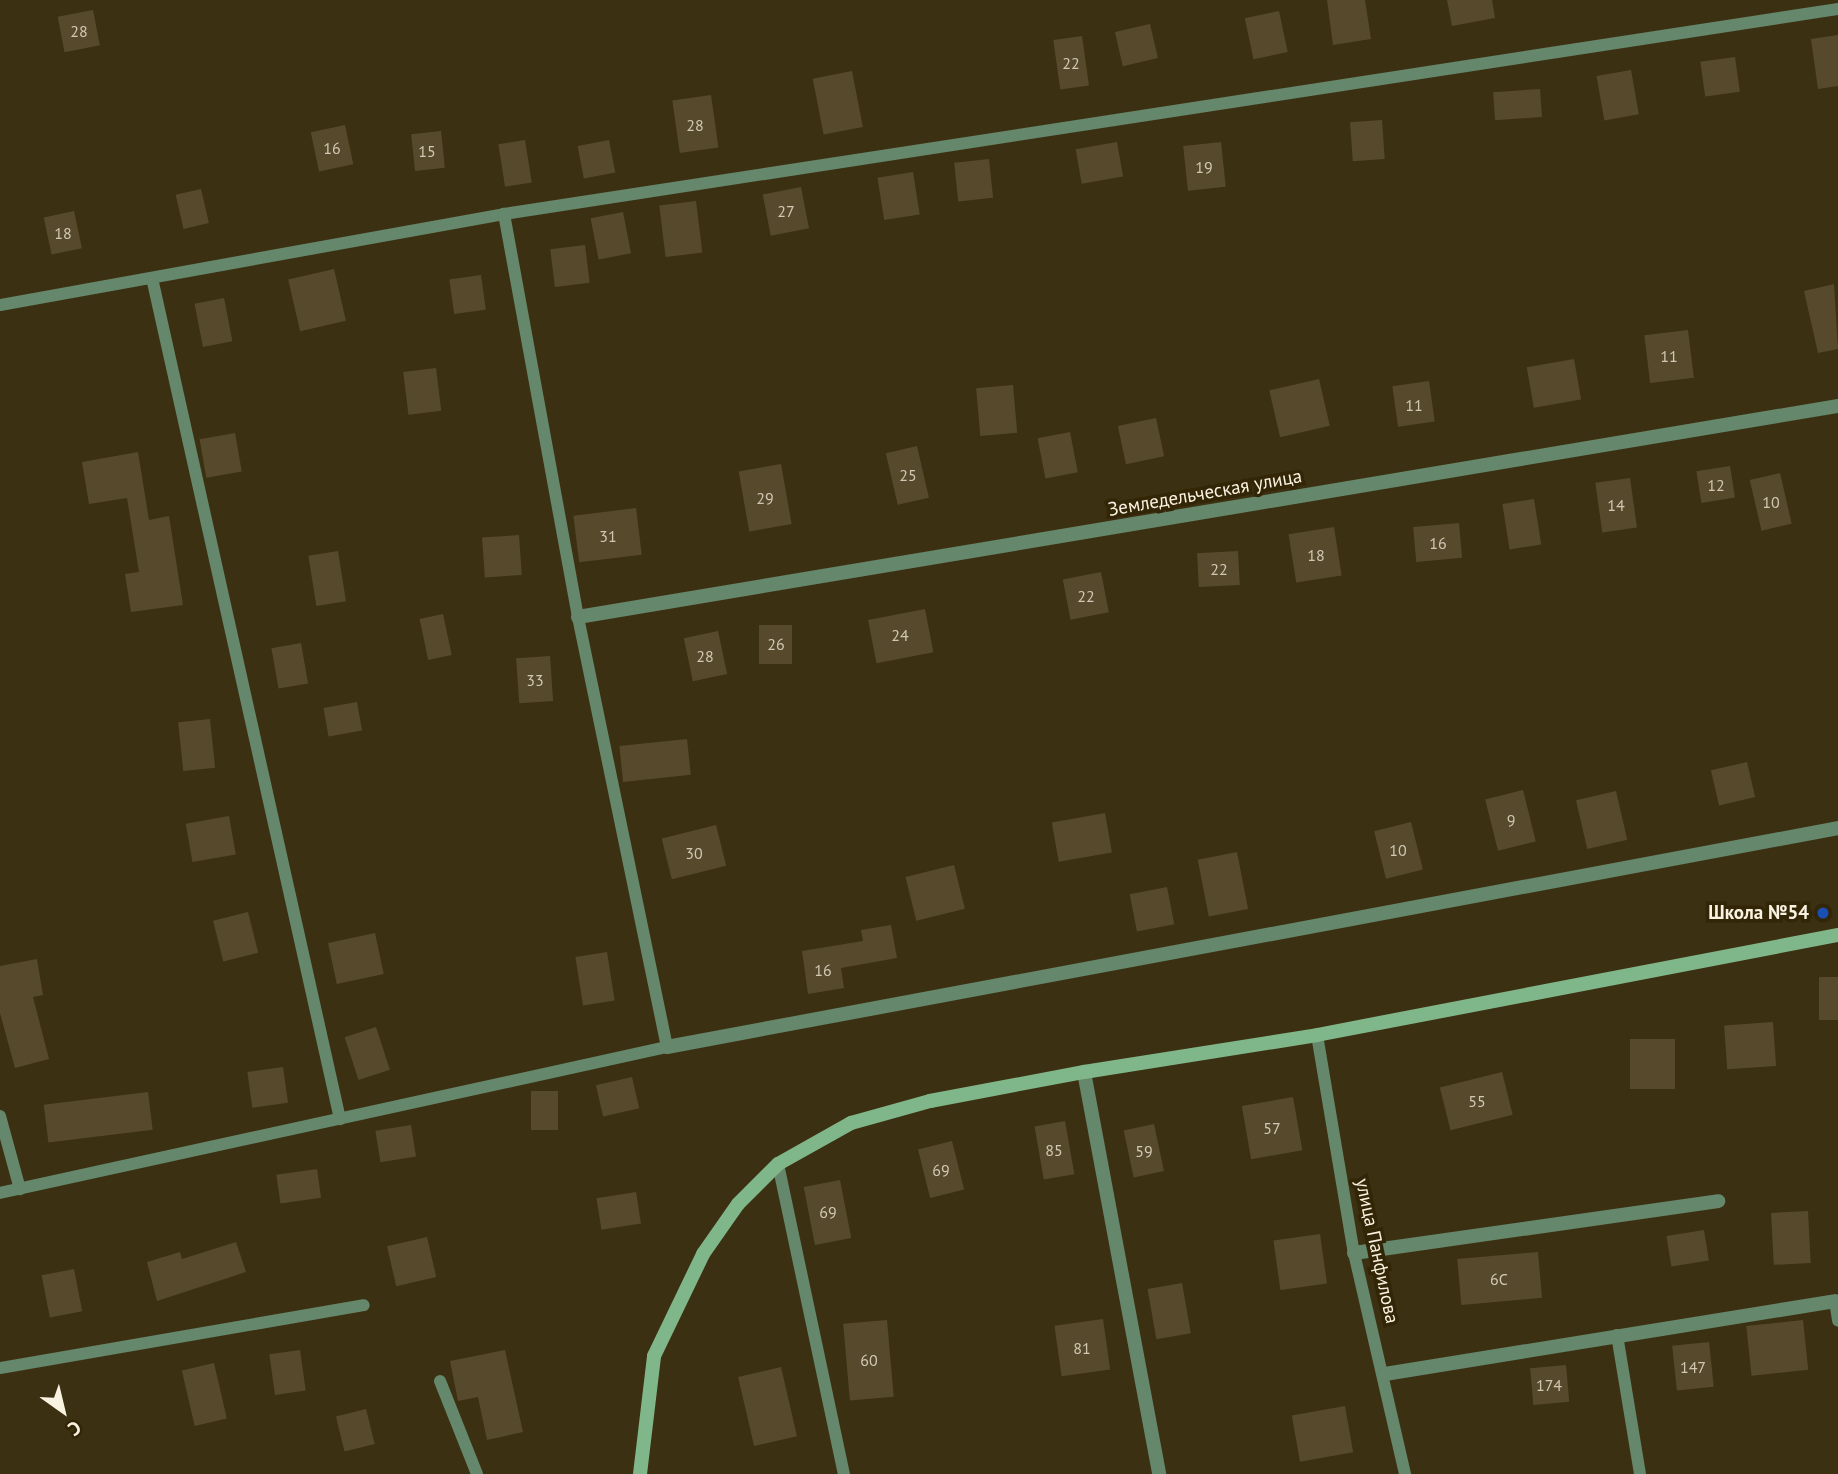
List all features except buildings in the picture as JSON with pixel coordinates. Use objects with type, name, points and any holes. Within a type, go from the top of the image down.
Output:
[{"type":"main road","points":[[640,1474],[654,1356],[677,1299],[738,1204],[778,1164],[851,1123],[930,1101],[1084,1072],[1317,1035],[1838,936]]},
{"type":"street","name":"Земледельческая улица","points":[[578,617],[1838,406]]},
{"type":"street","points":[[667,1046],[1838,828]]},
{"type":"street","points":[[1084,1072],[1158,1474]]},
{"type":"street","points":[[1354,1253],[1718,1201]]},
{"type":"street","points":[[1385,1374],[1835,1301]]},
{"type":"lane","points":[[0,305],[504,214],[1838,9]]},
{"type":"lane","points":[[0,1193],[667,1046],[578,617],[504,214]]},
{"type":"lane","points":[[152,278],[340,1119]]},
{"type":"lane","name":"улица Панфилова","points":[[1317,1035],[1354,1253],[1385,1374],[1405,1474]]},
{"type":"lane","points":[[0,1116],[20,1189]]},
{"type":"lane","points":[[778,1164],[844,1474]]},
{"type":"lane","points":[[1835,1301],[1838,1321]]},
{"type":"lane","points":[[0,1368],[364,1306]]},
{"type":"lane","points":[[1617,1335],[1640,1474]]},
{"type":"lane","points":[[440,1381],[477,1474]]},
{"type":"place","name":"Школа №54","points":[[1823,913]]}]
